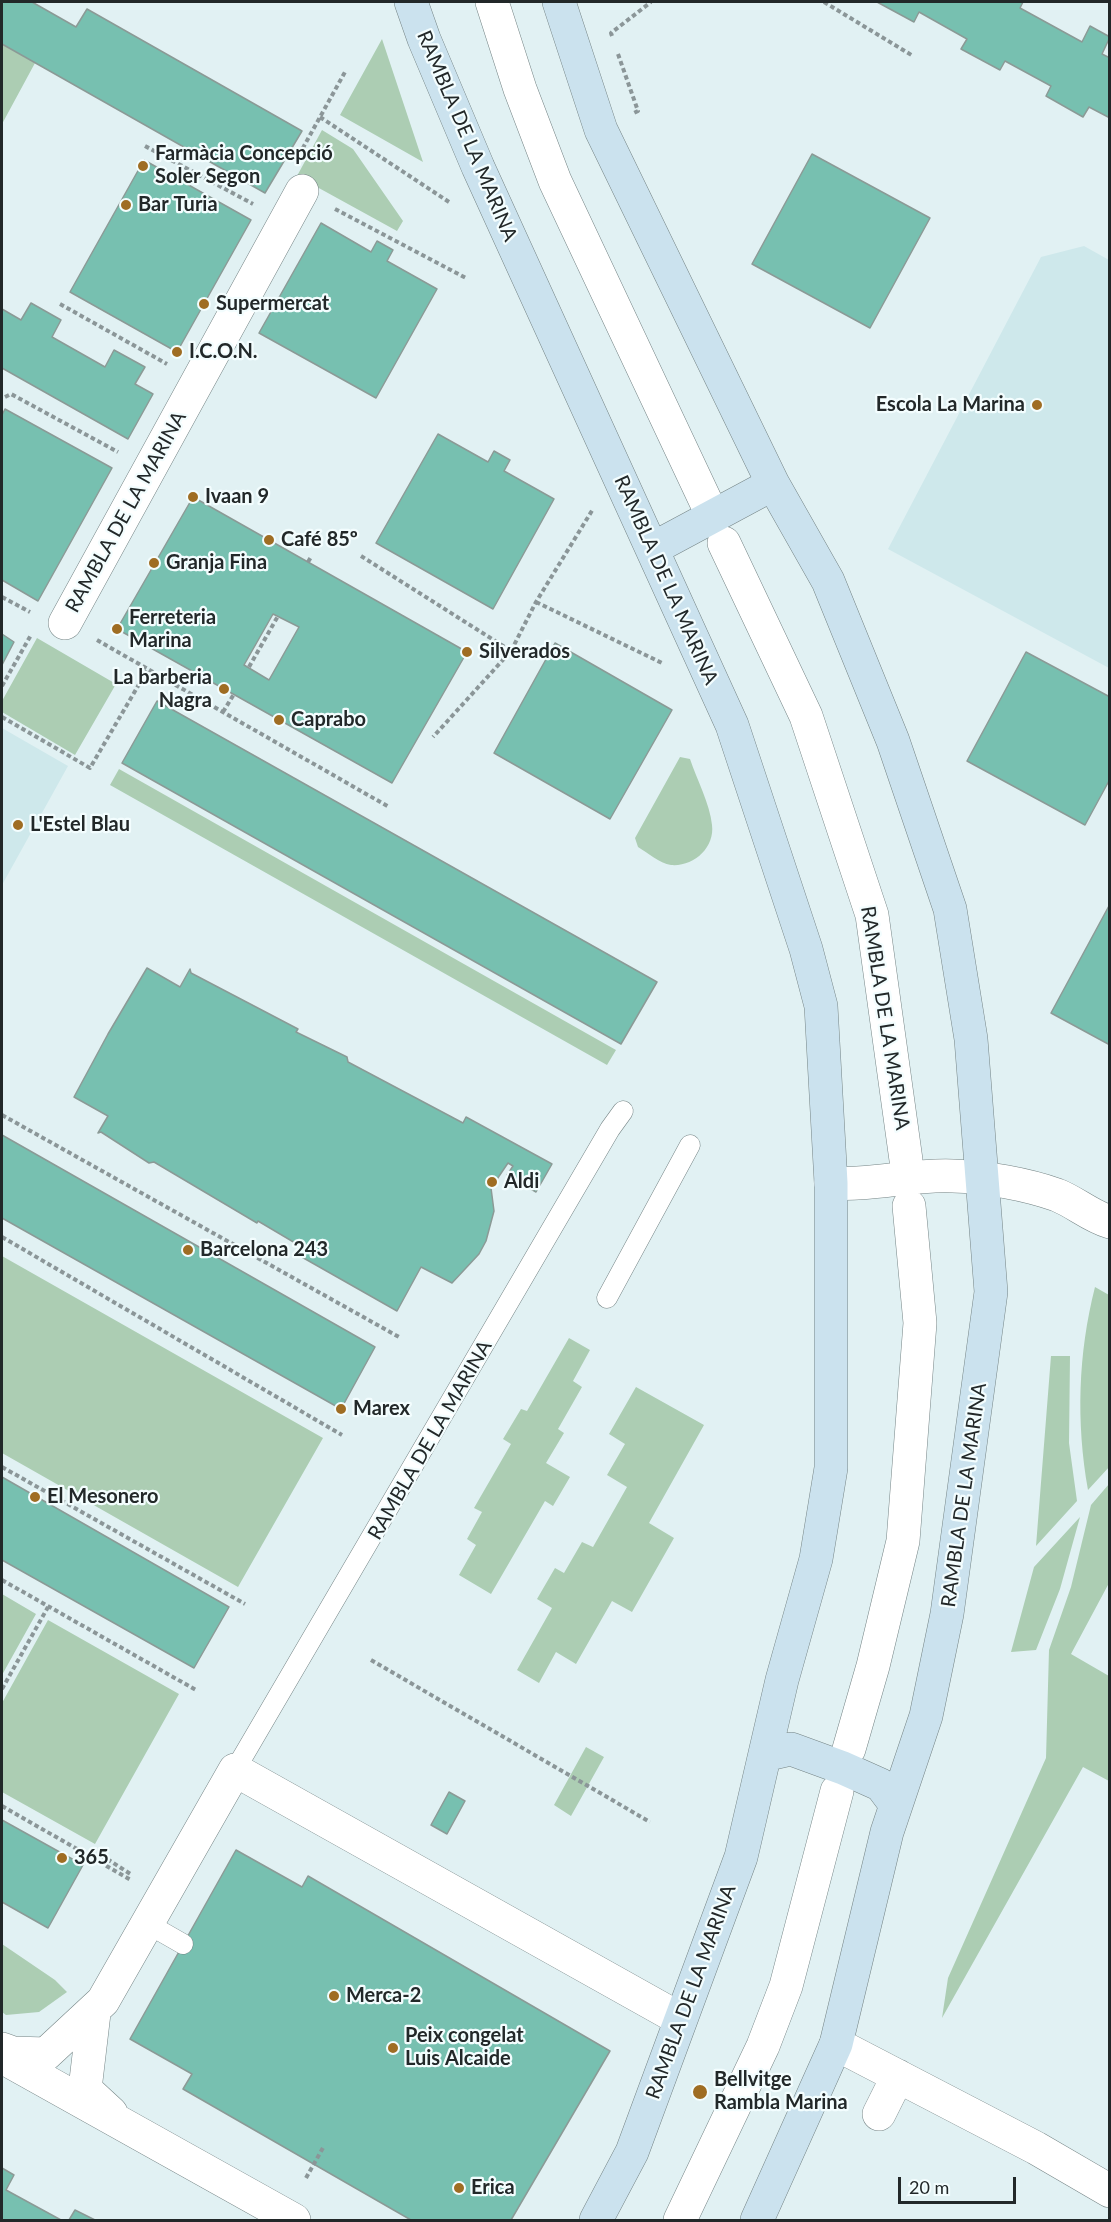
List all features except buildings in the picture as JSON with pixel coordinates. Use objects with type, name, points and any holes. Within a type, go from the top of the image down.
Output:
[{"type":"street","name":"RAMBLA DE LA MARINA","points":[[411,2],[424,39],[482,175],[732,725],[806,949],[821,1006],[831,1184],[831,1468],[816,1559],[782,1680],[741,1857],[632,2152],[596,2220]]},
{"type":"street","points":[[492,2],[520,89],[555,181],[706,504]]},
{"type":"street","name":"RAMBLA DE LA MARINA","points":[[560,2],[601,130],[773,484],[828,581],[893,741],[951,909],[971,1039],[992,1292],[947,1614],[927,1716],[887,1832],[836,2044],[757,2220]]},
{"type":"street","name":"RAMBLA DE LA MARINA","points":[[50,625],[149,469],[302,191]]},
{"type":"street","points":[[652,549],[773,484]]},
{"type":"street","name":"RAMBLA DE LA MARINA","points":[[724,543],[806,716],[872,915],[906,1160]]},
{"type":"street","points":[[831,1184],[855,1185],[906,1177],[939,1176],[981,1179],[1058,1196],[1110,1222]]},
{"type":"street","points":[[849,1749],[873,1666],[903,1541],[920,1323],[909,1206]]},
{"type":"street","points":[[765,1755],[791,1749],[833,1764],[880,1785],[896,1805]]},
{"type":"street","points":[[2,2049],[13,2053],[46,2054],[94,2013],[236,1770],[680,2019]]},
{"type":"street","points":[[680,2220],[763,2046],[786,1986],[837,1791]]},
{"type":"street","points":[[94,2013],[85,2089],[130,2130]]},
{"type":"street","points":[[836,2044],[1036,2148],[1110,2191]]},
{"type":"street","points":[[2,2057],[294,2220]]},
{"type":"street","points":[[879,2114],[898,2076]]},
{"type":"lane","name":"RAMBLA DE LA MARINA","points":[[236,1770],[610,1129],[624,1110]]},
{"type":"lane","points":[[607,1298],[690,1145]]},
{"type":"lane","points":[[148,1924],[183,1944]]},
{"type":"path","points":[[827,2],[913,56]]},
{"type":"path","points":[[345,72],[284,182],[466,278]]},
{"type":"path","points":[[320,117],[449,202]]},
{"type":"path","points":[[145,146],[285,221]]},
{"type":"path","points":[[60,304],[197,381]]},
{"type":"path","points":[[5,397],[11,394],[149,469]]},
{"type":"path","name":"RAMBLA DE LA MARINA","points":[[433,738],[511,651],[536,602],[598,500]]},
{"type":"path","points":[[361,556],[511,651]]},
{"type":"path","points":[[308,562],[311,557]]},
{"type":"path","name":"RAMBLA DE LA MARINA","points":[[536,602],[671,668]]},
{"type":"path","points":[[249,667],[278,616]]},
{"type":"path","points":[[2,686],[50,625]]},
{"type":"path","name":"RAMBLA DE LA MARINA","points":[[50,625],[148,669],[390,807]]},
{"type":"path","points":[[2,717],[90,768],[148,669]]},
{"type":"path","points":[[223,712],[234,694]]},
{"type":"path","points":[[2,1115],[399,1337]]},
{"type":"path","points":[[2,1237],[342,1435]]},
{"type":"path","points":[[2,1467],[245,1604]]},
{"type":"path","points":[[2,1580],[195,1690]]},
{"type":"path","points":[[2,1689],[48,1606]]},
{"type":"path","points":[[371,1660],[651,1822]]},
{"type":"path","points":[[2,1806],[119,1873]]},
{"type":"path","points":[[101,1855],[138,1878]]},
{"type":"path","points":[[306,2178],[324,2146]]},
{"type":"shaded area","name":"Escola La Marina","points":[[1084,246],[1109,260],[1109,668],[888,549],[1041,257]]},
{"type":"shaded area","name":"L'Estel Blau","points":[[2,728],[68,766],[2,885]]},
{"type":"green space","points":[[382,39],[423,162],[340,115]]},
{"type":"green space","points":[[2,44],[35,63],[2,124]]},
{"type":"green space","points":[[322,130],[353,149],[403,221],[397,231],[297,176]]},
{"type":"green space","points":[[37,638],[116,684],[75,755],[2,712],[2,701]]},
{"type":"green space","points":[[680,757],[690,759],[709,809],[712,833],[710,841],[701,854],[687,863],[671,865],[658,860],[638,847],[635,838]]},
{"type":"green space","points":[[119,769],[616,1050],[607,1065],[110,785]]},
{"type":"green space","points":[[2,1256],[323,1438],[238,1587],[2,1453]]},
{"type":"green space","points":[[1095,1287],[1109,1295],[1110,1466],[1088,1490],[1080,1414],[1085,1337]]},
{"type":"green space","points":[[569,1338],[590,1350],[573,1381],[582,1387],[558,1429],[564,1433],[546,1463],[570,1477],[553,1506],[545,1501],[491,1594],[459,1575],[476,1545],[467,1539],[482,1512],[474,1508],[511,1444],[503,1439],[521,1409],[527,1411]]},
{"type":"green space","points":[[1051,1356],[1070,1356],[1069,1443],[1077,1501],[1036,1546]]},
{"type":"green space","points":[[636,1387],[704,1425],[649,1523],[674,1538],[632,1612],[612,1601],[576,1664],[556,1652],[539,1683],[517,1670],[552,1608],[537,1599],[555,1568],[564,1573],[582,1542],[593,1547],[627,1487],[607,1475],[625,1444],[609,1434]]},
{"type":"green space","points":[[1109,1484],[1109,1583],[1071,1654],[1109,1676],[1109,1781],[1083,1767],[942,2018],[948,1978],[1046,1758],[1049,1650],[1071,1587],[1091,1505]]},
{"type":"green space","points":[[1080,1517],[1060,1589],[1036,1650],[1011,1652],[1034,1567]]},
{"type":"green space","points":[[2,1594],[36,1614],[2,1675]]},
{"type":"green space","points":[[48,1620],[179,1694],[95,1844],[2,1792],[2,1703]]},
{"type":"green space","points":[[586,1747],[604,1757],[571,1816],[554,1805]]},
{"type":"green space","points":[[2,1944],[55,1980],[67,1992],[39,2012],[6,2015],[2,2012]]},
{"type":"place","name":"Farmàcia Concepció Soler Segon","points":[[143,166]]},
{"type":"place","name":"Bar Turia","points":[[126,205]]},
{"type":"place","name":"Supermercat","points":[[204,304]]},
{"type":"place","name":"I.C.O.N.","points":[[177,352]]},
{"type":"place","name":"Escola La Marina","points":[[1037,405]]},
{"type":"place","name":"Ivaan 9","points":[[193,497]]},
{"type":"place","name":"Café 85º","points":[[269,540]]},
{"type":"place","name":"Granja Fina","points":[[154,563]]},
{"type":"place","name":"Ferreteria Marina","points":[[117,629]]},
{"type":"place","name":"Silverados","points":[[467,652]]},
{"type":"place","name":"La barberia Nagra","points":[[224,689]]},
{"type":"place","name":"Caprabo","points":[[279,720]]},
{"type":"place","name":"L'Estel Blau","points":[[18,825]]},
{"type":"place","name":"Aldi","points":[[492,1182]]},
{"type":"place","name":"Barcelona 243","points":[[188,1250]]},
{"type":"place","name":"Marex","points":[[341,1409]]},
{"type":"place","name":"El Mesonero","points":[[35,1497]]},
{"type":"place","name":"365","points":[[62,1858]]},
{"type":"place","name":"Merca-2","points":[[334,1996]]},
{"type":"place","name":"Peix congelat Luis Alcaide","points":[[393,2048]]},
{"type":"place","name":"Bellvitge Rambla Marina","points":[[700,2092]]},
{"type":"place","name":"Erica","points":[[459,2188]]}]
